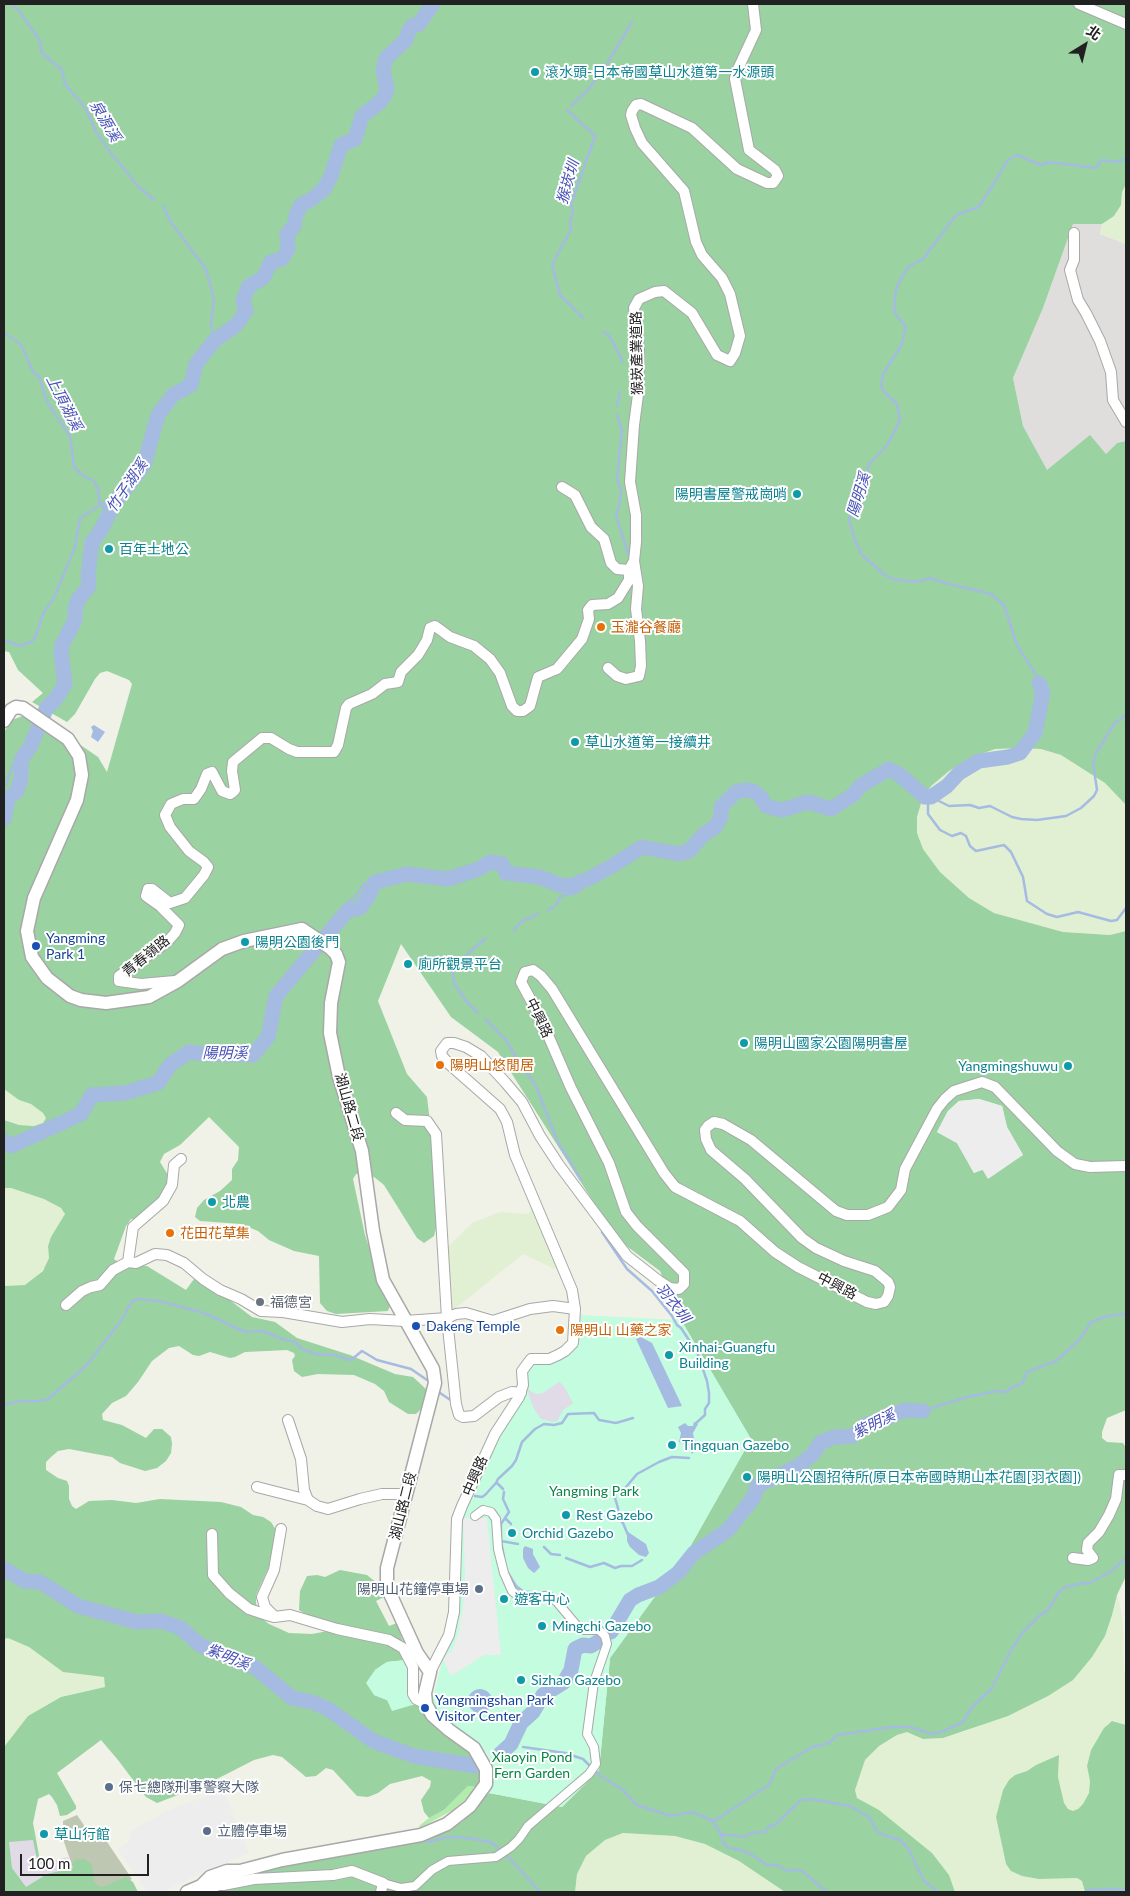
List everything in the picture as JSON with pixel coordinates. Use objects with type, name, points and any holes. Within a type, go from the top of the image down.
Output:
[{"type":"street","name":"猴崁產業道路","points":[[148,889],[170,904],[185,898],[204,875],[208,867],[190,851],[170,827],[165,815],[171,804],[183,799],[194,799],[201,789],[207,774],[212,772],[222,791],[230,794],[233,792],[235,790],[232,771],[233,762],[262,738],[271,738],[297,752],[334,752],[338,744],[346,708],[349,704],[372,694],[385,684],[398,682],[401,672],[418,655],[427,640],[430,628],[435,626],[450,637],[474,646],[490,659],[500,673],[512,706],[517,711],[523,711],[530,706],[538,677],[557,669],[582,639],[589,619],[588,610],[592,606],[608,604],[618,598],[629,580],[636,515],[630,482],[638,395],[639,349],[634,308],[639,299],[655,292],[664,291],[692,313],[717,355],[730,360],[735,353],[740,336],[730,294],[722,278],[702,255],[696,242],[684,191],[642,143],[631,115],[636,105],[641,104],[692,128],[720,156],[737,169],[766,183],[773,183],[778,176],[774,170],[749,150],[735,78],[756,30],[753,4]]},
{"type":"street","points":[[1079,4],[1126,24]]},
{"type":"street","points":[[1074,233],[1074,260],[1070,270],[1078,300],[1100,341],[1111,372],[1113,400],[1126,422]]},
{"type":"street","points":[[562,487],[575,495],[591,527],[604,539],[611,564],[618,569],[631,566],[638,586],[636,609],[640,641],[639,676],[626,679],[617,676],[608,668]]},
{"type":"street","points":[[4,721],[11,710],[16,707],[30,712],[68,739],[79,756],[82,775],[77,800],[34,898],[27,931],[32,957],[47,978],[70,996],[81,1000],[106,1003],[149,997],[178,981]]},
{"type":"street","name":"青春嶺路","points":[[148,889],[146,896],[160,906],[179,926],[167,942],[119,976],[119,981],[141,984],[178,981]]},
{"type":"street","name":"湖山路二段","points":[[178,981],[222,950],[244,941],[302,929],[330,948],[336,954],[339,962],[331,1003],[330,1033],[339,1077],[362,1151],[373,1231],[383,1280],[433,1369],[435,1383],[387,1568],[387,1587],[417,1653],[430,1672]]},
{"type":"street","name":"中興路","points":[[430,1672],[449,1635],[454,1612],[457,1519],[486,1450],[521,1393],[523,1385],[522,1371],[531,1359],[549,1359],[565,1351],[573,1343],[575,1309],[572,1290],[515,1155],[507,1122],[500,1110],[442,1056],[442,1051],[447,1043],[466,1046],[481,1056],[522,1102],[559,1166],[627,1256],[670,1288],[679,1289],[684,1284],[684,1273],[637,1226],[626,1212],[608,1163],[571,1088],[541,1019],[521,982],[525,972],[533,970],[552,989],[664,1173],[675,1187],[740,1221],[775,1252],[798,1267],[867,1302],[876,1304],[884,1302],[890,1287],[888,1282],[875,1271],[844,1261],[816,1248],[802,1238],[745,1179],[710,1150],[705,1130],[708,1126],[714,1122],[723,1124],[751,1140],[836,1211],[847,1215],[868,1215],[888,1207],[901,1190],[905,1169],[937,1109],[945,1099],[960,1088],[982,1082],[995,1087],[1057,1150],[1075,1164],[1090,1167],[1126,1166]]},
{"type":"street","points":[[396,1113],[405,1120],[426,1121],[436,1134],[447,1318],[456,1404],[459,1414],[463,1417],[474,1416],[499,1397],[512,1392],[521,1393]]},
{"type":"street","points":[[128,1262],[134,1227],[163,1201],[172,1185],[174,1165],[181,1159]]},
{"type":"street","points":[[66,1306],[82,1291],[100,1285],[113,1270],[128,1262],[136,1263],[155,1254],[167,1255],[184,1263],[220,1290],[241,1299],[261,1311],[283,1312],[342,1322],[370,1319],[405,1321],[447,1318],[456,1314],[466,1313],[493,1321],[530,1310],[553,1306],[575,1309]]},
{"type":"street","points":[[288,1420],[300,1459],[304,1490],[308,1500]]},
{"type":"street","points":[[1073,1558],[1088,1560],[1093,1558],[1087,1550],[1088,1543],[1099,1532],[1109,1515],[1116,1499],[1119,1475],[1126,1474]]},
{"type":"street","points":[[257,1487],[308,1500],[318,1506],[328,1508],[382,1494],[406,1494]]},
{"type":"street","points":[[188,1892],[208,1886],[228,1885],[254,1879],[333,1875],[352,1871],[382,1888],[415,1886],[432,1870],[448,1861],[496,1857],[507,1850],[543,1811],[554,1805],[589,1774],[596,1764],[594,1747],[587,1734],[594,1682],[607,1644],[605,1636],[599,1630],[584,1630],[578,1627],[557,1602],[550,1598],[545,1596],[522,1598],[512,1591],[504,1573],[500,1557],[496,1519],[491,1512],[483,1510],[475,1516]]},
{"type":"street","points":[[274,1617],[265,1607],[262,1597],[274,1570],[280,1529]]},
{"type":"street","points":[[212,1534],[213,1575],[229,1593],[249,1609],[274,1617],[290,1615],[337,1629],[389,1640],[403,1648],[413,1667],[413,1694],[416,1700],[426,1704]]},
{"type":"street","points":[[208,1886],[210,1878],[227,1871],[240,1871],[282,1860],[421,1835],[446,1824],[470,1806],[486,1784],[484,1763],[474,1748],[432,1715],[426,1704],[425,1693],[430,1672]]},
{"type":"shaded area","points":[[1126,184],[1126,244],[1100,234],[1102,224],[1114,216],[1121,205],[1122,192]]},
{"type":"shaded area","points":[[1073,224],[1102,224],[1100,234],[1126,244],[1126,441],[1117,443],[1106,454],[1090,436],[1047,471],[1023,426],[1013,378],[1043,308]]},
{"type":"shaded area","points":[[995,749],[1041,749],[1061,755],[1105,783],[1126,805],[1126,931],[1110,935],[1063,932],[994,913],[969,898],[940,872],[923,849],[917,833],[917,817],[922,800],[931,785],[970,758]]},
{"type":"shaded area","points":[[4,1089],[19,1100],[31,1104],[43,1113],[46,1118],[43,1123],[34,1126],[19,1125],[4,1120]]},
{"type":"shaded area","points":[[979,1099],[1002,1106],[1007,1127],[1023,1155],[988,1179],[982,1169],[974,1173],[957,1143],[937,1132],[948,1111],[959,1101]]},
{"type":"shaded area","points":[[4,1188],[11,1188],[44,1199],[64,1210],[64,1216],[51,1237],[48,1246],[49,1258],[47,1265],[34,1279],[25,1285],[4,1286]]},
{"type":"shaded area","points":[[532,1207],[557,1263],[555,1269],[523,1254],[452,1311],[446,1249],[472,1223],[500,1212],[528,1214]]},
{"type":"shaded area","points":[[559,1382],[563,1385],[573,1403],[563,1410],[557,1421],[541,1419],[534,1409],[527,1389],[536,1394],[543,1393]]},
{"type":"shaded area","name":"陽明山花鐘停車場","points":[[463,1518],[487,1518],[501,1655],[484,1655],[451,1676],[443,1659],[452,1650],[458,1635],[463,1607],[465,1572]]},
{"type":"shaded area","points":[[1117,1595],[1123,1624],[1124,1671],[1126,1671],[1126,1725],[1115,1721],[1108,1723],[1091,1749],[1087,1766],[1090,1781],[1089,1793],[1083,1804],[1073,1812],[1064,1804],[1058,1777],[1059,1755],[1015,1775],[1003,1790],[996,1817],[1006,1864],[1039,1879],[1077,1878],[1082,1881],[1085,1892],[955,1892],[949,1875],[932,1853],[879,1810],[857,1798],[855,1790],[865,1760],[879,1746],[897,1735],[907,1732],[923,1739],[943,1738],[969,1730],[1105,1636]]},
{"type":"shaded area","points":[[8,1638],[29,1647],[63,1672],[104,1677],[105,1687],[61,1697],[28,1716],[4,1747],[4,1639]]},
{"type":"shaded area","points":[[223,1790],[249,1853],[163,1892],[147,1892],[118,1850],[129,1841],[131,1831],[166,1811]]},
{"type":"shaded area","points":[[77,1815],[92,1837],[101,1833],[132,1879],[100,1892],[73,1868],[63,1839],[63,1821]]},
{"type":"shaded area","points":[[623,1833],[675,1836],[705,1844],[739,1861],[785,1892],[575,1892],[577,1874],[586,1856],[605,1840]]},
{"type":"shaded area","points":[[33,1840],[38,1864],[68,1857],[73,1868],[47,1874],[26,1887],[12,1868],[9,1842]]},
{"type":"green space","points":[[4,4],[1126,4],[1126,184],[1122,192],[1121,205],[1114,216],[1102,224],[1073,224],[1043,308],[1013,378],[1023,426],[1047,470],[1090,435],[1106,454],[1117,443],[1126,441],[1126,805],[1105,783],[1061,755],[1041,749],[995,749],[970,758],[949,771],[931,786],[922,800],[917,817],[917,833],[923,849],[940,872],[969,898],[994,913],[1063,932],[1110,935],[1126,931],[1126,1410],[1107,1418],[1102,1438],[1107,1442],[1123,1443],[1126,1448],[1126,1576],[1117,1595],[1105,1636],[1092,1657],[1073,1680],[1048,1696],[1008,1716],[943,1738],[923,1739],[907,1732],[897,1735],[879,1746],[865,1760],[855,1790],[857,1798],[879,1810],[932,1853],[949,1875],[955,1892],[785,1892],[739,1861],[705,1844],[675,1836],[623,1833],[605,1840],[586,1856],[577,1874],[575,1892],[194,1892],[295,1861],[359,1853],[443,1833],[462,1822],[489,1793],[562,1807],[599,1770],[610,1658],[686,1554],[751,1439],[681,1320],[660,1271],[617,1239],[498,1052],[451,1017],[401,944],[378,1001],[407,1074],[427,1097],[433,1147],[437,1225],[434,1236],[424,1243],[417,1238],[384,1185],[374,1177],[361,1173],[356,1174],[353,1179],[365,1235],[380,1282],[390,1305],[388,1311],[336,1314],[327,1311],[320,1303],[319,1256],[294,1251],[269,1240],[258,1231],[241,1224],[200,1221],[195,1217],[197,1208],[204,1200],[220,1191],[232,1180],[232,1169],[238,1160],[239,1147],[209,1117],[180,1145],[164,1154],[160,1162],[168,1175],[168,1185],[162,1199],[137,1220],[131,1219],[126,1226],[114,1259],[128,1265],[147,1266],[186,1290],[194,1279],[227,1298],[252,1317],[275,1322],[297,1338],[350,1355],[395,1374],[413,1377],[426,1389],[426,1398],[422,1408],[416,1414],[408,1414],[389,1402],[384,1391],[375,1384],[354,1375],[318,1374],[302,1377],[294,1371],[292,1360],[295,1356],[294,1353],[287,1350],[245,1352],[230,1358],[210,1352],[199,1356],[193,1355],[179,1346],[169,1348],[152,1361],[126,1396],[112,1403],[102,1414],[103,1420],[122,1425],[146,1438],[154,1429],[162,1429],[171,1437],[172,1444],[171,1453],[166,1461],[157,1468],[145,1471],[120,1463],[112,1457],[69,1449],[58,1451],[51,1457],[46,1462],[46,1470],[58,1478],[67,1481],[69,1499],[72,1506],[76,1509],[89,1501],[112,1500],[136,1503],[160,1499],[221,1502],[241,1507],[253,1515],[263,1517],[271,1522],[276,1530],[276,1540],[272,1560],[256,1595],[256,1603],[260,1617],[269,1624],[289,1633],[312,1634],[328,1631],[330,1623],[299,1610],[300,1591],[307,1576],[317,1575],[325,1577],[340,1570],[367,1575],[378,1584],[384,1597],[376,1601],[389,1626],[397,1623],[406,1660],[387,1662],[375,1670],[374,1695],[387,1700],[416,1704],[431,1720],[468,1748],[482,1769],[480,1782],[476,1787],[468,1786],[444,1810],[429,1818],[424,1812],[421,1800],[430,1787],[431,1781],[422,1776],[390,1784],[378,1793],[368,1797],[357,1796],[333,1770],[326,1768],[316,1776],[306,1777],[282,1757],[273,1755],[254,1760],[209,1783],[157,1803],[146,1797],[101,1740],[57,1773],[76,1809],[67,1815],[60,1816],[57,1805],[49,1794],[38,1799],[33,1823],[40,1861],[46,1861],[48,1866],[68,1867],[77,1859],[84,1859],[92,1865],[94,1881],[98,1886],[103,1887],[126,1877],[133,1882],[138,1892],[4,1892],[4,1747],[28,1716],[61,1697],[105,1687],[104,1677],[63,1672],[29,1647],[8,1638],[4,1639],[4,1286],[25,1285],[43,1271],[49,1258],[48,1246],[51,1237],[65,1214],[61,1208],[44,1199],[11,1188],[4,1188],[4,1120],[19,1125],[34,1126],[43,1123],[46,1118],[43,1113],[31,1104],[19,1100],[4,1089],[4,732],[12,720],[25,715],[65,739],[79,744],[98,757],[107,772],[132,684],[129,680],[107,671],[100,673],[75,714],[67,722],[32,702],[43,693],[18,670],[9,652],[4,651]],"holes":[[[979,1099],[1002,1106],[1007,1127],[1023,1155],[974,1173],[957,1143],[937,1132],[948,1111],[959,1101]]]},
{"type":"green space","name":"Yangming Park","points":[[578,1315],[681,1320],[751,1439],[686,1554],[610,1658],[599,1770],[562,1807],[489,1793],[492,1779],[488,1754],[447,1723],[432,1702],[444,1653],[459,1620],[462,1517],[495,1440],[524,1398],[527,1389],[525,1373],[529,1365],[571,1350]]},
{"type":"green space","points":[[406,1660],[410,1668],[416,1704],[392,1711],[387,1700],[374,1695],[366,1683],[375,1670],[387,1662]]},
{"type":"green space","points":[[1112,1721],[1126,1725],[1126,1892],[1085,1892],[1082,1881],[1077,1878],[1039,1879],[1022,1876],[1011,1871],[1006,1864],[996,1817],[1003,1790],[1009,1780],[1015,1775],[1059,1755],[1058,1777],[1064,1803],[1068,1809],[1073,1811],[1078,1809],[1089,1793],[1090,1781],[1087,1766],[1091,1750],[1104,1728]]},
{"type":"green space","points":[[468,1786],[476,1787],[465,1800],[453,1810],[420,1828],[419,1826],[429,1818],[444,1810]]},
{"type":"water","points":[[94,725],[105,732],[98,742],[91,737],[93,731],[91,727]]},
{"type":"water","points":[[641,1337],[652,1343],[682,1406],[668,1408],[636,1339]]},
{"type":"water","points":[[694,1422],[698,1424],[693,1433],[694,1439],[699,1445],[692,1454],[687,1445],[679,1442],[681,1433],[678,1427],[685,1423],[688,1426],[693,1426]]},
{"type":"water","points":[[628,1532],[646,1544],[649,1553],[646,1557],[639,1555],[630,1547],[627,1541]]},
{"type":"water","points":[[525,1546],[533,1549],[533,1554],[540,1567],[534,1573],[528,1568],[523,1558]]},
{"type":"water","points":[[480,1689],[485,1690],[491,1696],[491,1706],[485,1712],[480,1713],[475,1712],[469,1706],[468,1701],[469,1696],[475,1690]]},
{"type":"waterway","name":"泉源溪","points":[[11,4],[19,11],[40,41],[42,53],[62,70],[65,84],[86,109],[96,132],[107,148],[137,185],[154,200]]},
{"type":"waterway","name":"竹子湖溪","points":[[4,819],[8,799],[17,791],[21,779],[21,760],[30,747],[47,707],[55,700],[65,684],[61,653],[62,645],[75,620],[75,609],[78,600],[89,586],[88,575],[92,542],[101,530],[115,502],[144,465],[158,415],[173,395],[191,385],[196,364],[214,341],[236,325],[246,311],[243,300],[249,286],[263,278],[271,262],[282,259],[288,249],[287,234],[294,226],[296,215],[301,205],[324,189],[331,176],[341,145],[355,139],[362,116],[379,103],[385,95],[387,89],[383,70],[386,58],[406,40],[412,26],[419,24],[433,4]]},
{"type":"waterway","name":"猴崁圳","points":[[571,106],[587,91],[607,64],[632,22]]},
{"type":"waterway","name":"猴崁圳","points":[[567,110],[595,136],[571,204],[573,213],[570,221],[571,230],[552,264],[560,295],[583,318]]},
{"type":"waterway","name":"陽明溪","points":[[1036,675],[1017,645],[1004,605],[991,594],[930,578],[917,582],[893,579],[885,575],[862,555],[854,538],[849,518],[860,495],[869,464],[887,445],[900,421],[897,404],[884,392],[881,386],[883,374],[901,346],[906,327],[895,313],[894,301],[897,286],[908,267],[923,259],[956,215],[979,207],[1008,160],[1017,155],[1041,165],[1048,162],[1096,168],[1102,160],[1116,162],[1126,159]]},
{"type":"waterway","name":"泉源溪","points":[[163,206],[170,221],[206,269],[214,299],[211,322],[214,341]]},
{"type":"waterway","name":"猴崁圳","points":[[604,332],[609,335],[622,360],[621,362]]},
{"type":"waterway","name":"上頂湖溪","points":[[4,333],[21,344],[33,372],[40,378],[49,405],[70,436],[74,467],[82,475],[94,481],[98,489],[100,505],[109,511]]},
{"type":"waterway","name":"猴崁圳","points":[[617,406],[620,392]]},
{"type":"waterway","points":[[617,415],[622,430],[617,479],[621,490],[616,516],[629,556]]},
{"type":"waterway","points":[[4,640],[20,646],[31,642],[35,638],[44,612],[54,598],[75,547],[80,518],[103,503],[115,502]]},
{"type":"waterway","name":"陽明溪","points":[[588,879],[642,847],[679,854],[689,851],[703,835],[715,827],[721,817],[721,807],[736,792],[744,790],[753,791],[760,796],[766,806],[782,810],[808,802],[831,809],[853,795],[860,786],[889,769],[900,775],[925,797],[931,797],[947,786],[959,773],[979,761],[1008,757],[1020,753],[1035,733],[1043,692],[1039,683]]},
{"type":"waterway","points":[[931,797],[949,806],[970,805],[979,808],[990,806],[1012,817],[1021,819],[1037,820],[1066,816],[1081,808],[1094,796],[1097,790],[1093,763],[1095,755],[1114,724],[1124,716],[1126,717]]},
{"type":"waterway","points":[[4,786],[13,765],[21,760]]},
{"type":"waterway","points":[[928,797],[928,814],[940,830],[952,836],[961,833],[966,836],[970,846],[976,851],[1004,845],[1011,852],[1023,877],[1027,901],[1047,914],[1057,917],[1078,912],[1111,921],[1117,920],[1126,908]]},
{"type":"waterway","name":"陽明溪","points":[[4,1141],[11,1146],[81,1114],[92,1095],[125,1093],[158,1083],[170,1065],[189,1052],[253,1055],[268,1037],[276,996],[347,911],[360,908],[375,882],[407,874],[448,879],[479,869],[490,862],[502,864],[506,873],[540,877],[559,885],[572,886],[582,881]]},
{"type":"waterway","name":"羽衣圳","points":[[548,910],[556,905],[561,896],[576,893],[591,882],[594,874]]},
{"type":"waterway","points":[[347,911],[347,903],[355,897],[364,884],[375,882]]},
{"type":"waterway","name":"羽衣圳","points":[[514,930],[521,922],[538,914]]},
{"type":"waterway","name":"羽衣圳","points":[[478,1013],[465,1000],[454,983],[453,972],[454,966],[486,938]]},
{"type":"waterway","name":"羽衣圳","points":[[485,1019],[506,1040],[520,1064],[535,1084],[558,1142],[581,1180]]},
{"type":"waterway","name":"羽衣圳","points":[[602,1232],[627,1269],[652,1291],[697,1352],[707,1381],[709,1403],[705,1409],[705,1415],[695,1424]]},
{"type":"waterway","points":[[4,1405],[20,1401],[48,1399],[87,1365],[122,1319],[132,1301],[139,1299],[159,1301],[204,1313],[245,1332],[263,1331],[295,1342],[302,1349],[316,1354],[335,1355],[351,1360],[362,1351],[377,1360],[411,1369],[430,1382]]},
{"type":"waterway","name":"紫明溪","points":[[923,1411],[967,1397],[996,1391],[1007,1392],[1012,1387],[1022,1384],[1027,1372],[1056,1361],[1081,1338],[1090,1323],[1107,1316],[1126,1314]]},
{"type":"waterway","points":[[440,1393],[452,1401]]},
{"type":"waterway","name":"紫明溪","points":[[611,1632],[630,1600],[659,1587],[678,1573],[694,1553],[728,1530],[754,1497],[757,1486],[800,1465],[814,1453],[820,1443],[834,1437],[853,1436],[867,1424],[880,1421],[904,1410],[923,1411]]},
{"type":"waterway","points":[[475,1496],[482,1497],[485,1495],[512,1466],[522,1442],[535,1429],[544,1424],[554,1425],[562,1423],[568,1414],[594,1413],[599,1420],[616,1423],[633,1418]]},
{"type":"waterway","points":[[628,1535],[623,1523],[618,1518],[616,1492],[621,1493],[637,1474],[659,1462],[672,1457],[689,1458]]},
{"type":"waterway","points":[[497,1483],[503,1489]]},
{"type":"waterway","points":[[504,1492],[503,1499],[509,1512],[501,1524],[501,1541],[518,1544]]},
{"type":"waterway","points":[[505,1518],[511,1524]]},
{"type":"waterway","points":[[501,1541],[504,1558]]},
{"type":"waterway","points":[[544,1547],[551,1554],[560,1555]]},
{"type":"waterway","points":[[566,1558],[590,1567],[604,1563],[615,1568],[632,1566],[642,1560]]},
{"type":"waterway","points":[[523,1747],[565,1753],[583,1759],[599,1775],[623,1790],[637,1805],[671,1816],[692,1812],[714,1821],[769,1785],[776,1769],[812,1747],[829,1743],[837,1735],[891,1727],[910,1727],[932,1734],[944,1731],[963,1722],[972,1707],[992,1688],[1011,1650],[1023,1632],[1048,1610],[1059,1592],[1065,1587],[1083,1583],[1088,1584],[1110,1572],[1126,1558]]},
{"type":"waterway","name":"紫明溪","points":[[4,1569],[25,1581],[40,1582],[78,1606],[137,1622],[161,1621],[181,1628],[200,1645],[256,1668],[292,1698],[312,1702],[328,1709],[373,1741],[414,1756],[476,1766]]},
{"type":"waterway","points":[[508,1573],[516,1586],[524,1592],[532,1592]]},
{"type":"waterway","name":"紫明溪","points":[[500,1754],[511,1744],[521,1723],[533,1712],[543,1695],[564,1682],[571,1670],[575,1649],[583,1645],[591,1646],[599,1641]]},
{"type":"waterway","points":[[721,1834],[745,1837],[751,1833],[765,1832],[801,1800],[811,1799],[850,1806],[869,1817],[876,1830],[883,1835],[900,1840],[908,1848],[924,1881],[938,1892]]},
{"type":"waterway","points":[[711,1819],[721,1834],[723,1843],[729,1848],[749,1853],[767,1865],[778,1865],[787,1871],[802,1871],[827,1892]]},
{"type":"waterway","points":[[425,1838],[428,1842],[448,1837],[491,1842],[512,1861],[540,1892]]},
{"type":"waterway","points":[[1086,1891],[1126,1889]]},
{"type":"place","name":"滾水頭-日本帝國草山水道第一水源頭","points":[[535,72]]},
{"type":"place","name":"陽明書屋警戒崗哨","points":[[797,494]]},
{"type":"place","name":"百年土地公","points":[[109,549]]},
{"type":"place","name":"玉瀧谷餐廳","points":[[601,627]]},
{"type":"place","name":"草山水道第一接續井","points":[[575,742]]},
{"type":"place","name":"陽明公園後門","points":[[245,942]]},
{"type":"place","name":"Yangming Park 1","points":[[36,946]]},
{"type":"place","name":"廁所觀景平台","points":[[408,964]]},
{"type":"place","name":"陽明山國家公園陽明書屋","points":[[744,1043]]},
{"type":"place","name":"陽明山悠閒居","points":[[440,1065]]},
{"type":"place","name":"Yangmingshuwu","points":[[1068,1066]]},
{"type":"place","name":"北農","points":[[212,1202]]},
{"type":"place","name":"花田花草集","points":[[170,1233]]},
{"type":"place","name":"福德宮","points":[[260,1302]]},
{"type":"place","name":"Dakeng Temple","points":[[416,1326]]},
{"type":"place","name":"陽明山 山藥之家","points":[[560,1330]]},
{"type":"place","name":"Xinhai-Guangfu Building","points":[[669,1355]]},
{"type":"place","name":"Tingquan Gazebo","points":[[672,1445]]},
{"type":"place","name":"陽明山公園招待所(原日本帝國時期山本花園[羽衣園])","points":[[747,1477]]},
{"type":"place","name":"Rest Gazebo","points":[[566,1515]]},
{"type":"place","name":"Orchid Gazebo","points":[[512,1533]]},
{"type":"place","name":"陽明山花鐘停車場","points":[[479,1589]]},
{"type":"place","name":"遊客中心","points":[[504,1599]]},
{"type":"place","name":"Mingchi Gazebo","points":[[542,1626]]},
{"type":"place","name":"Sizhao Gazebo","points":[[521,1680]]},
{"type":"place","name":"Yangmingshan Park Visitor Center","points":[[425,1708]]},
{"type":"place","name":"保七總隊刑事警察大隊","points":[[109,1787]]},
{"type":"place","name":"立體停車場","points":[[207,1831]]},
{"type":"place","name":"草山行館","points":[[44,1834]]},
{"type":"park label","name":"Xiaoyin Pond Fern Garden","points":[[532,1765]]}]
